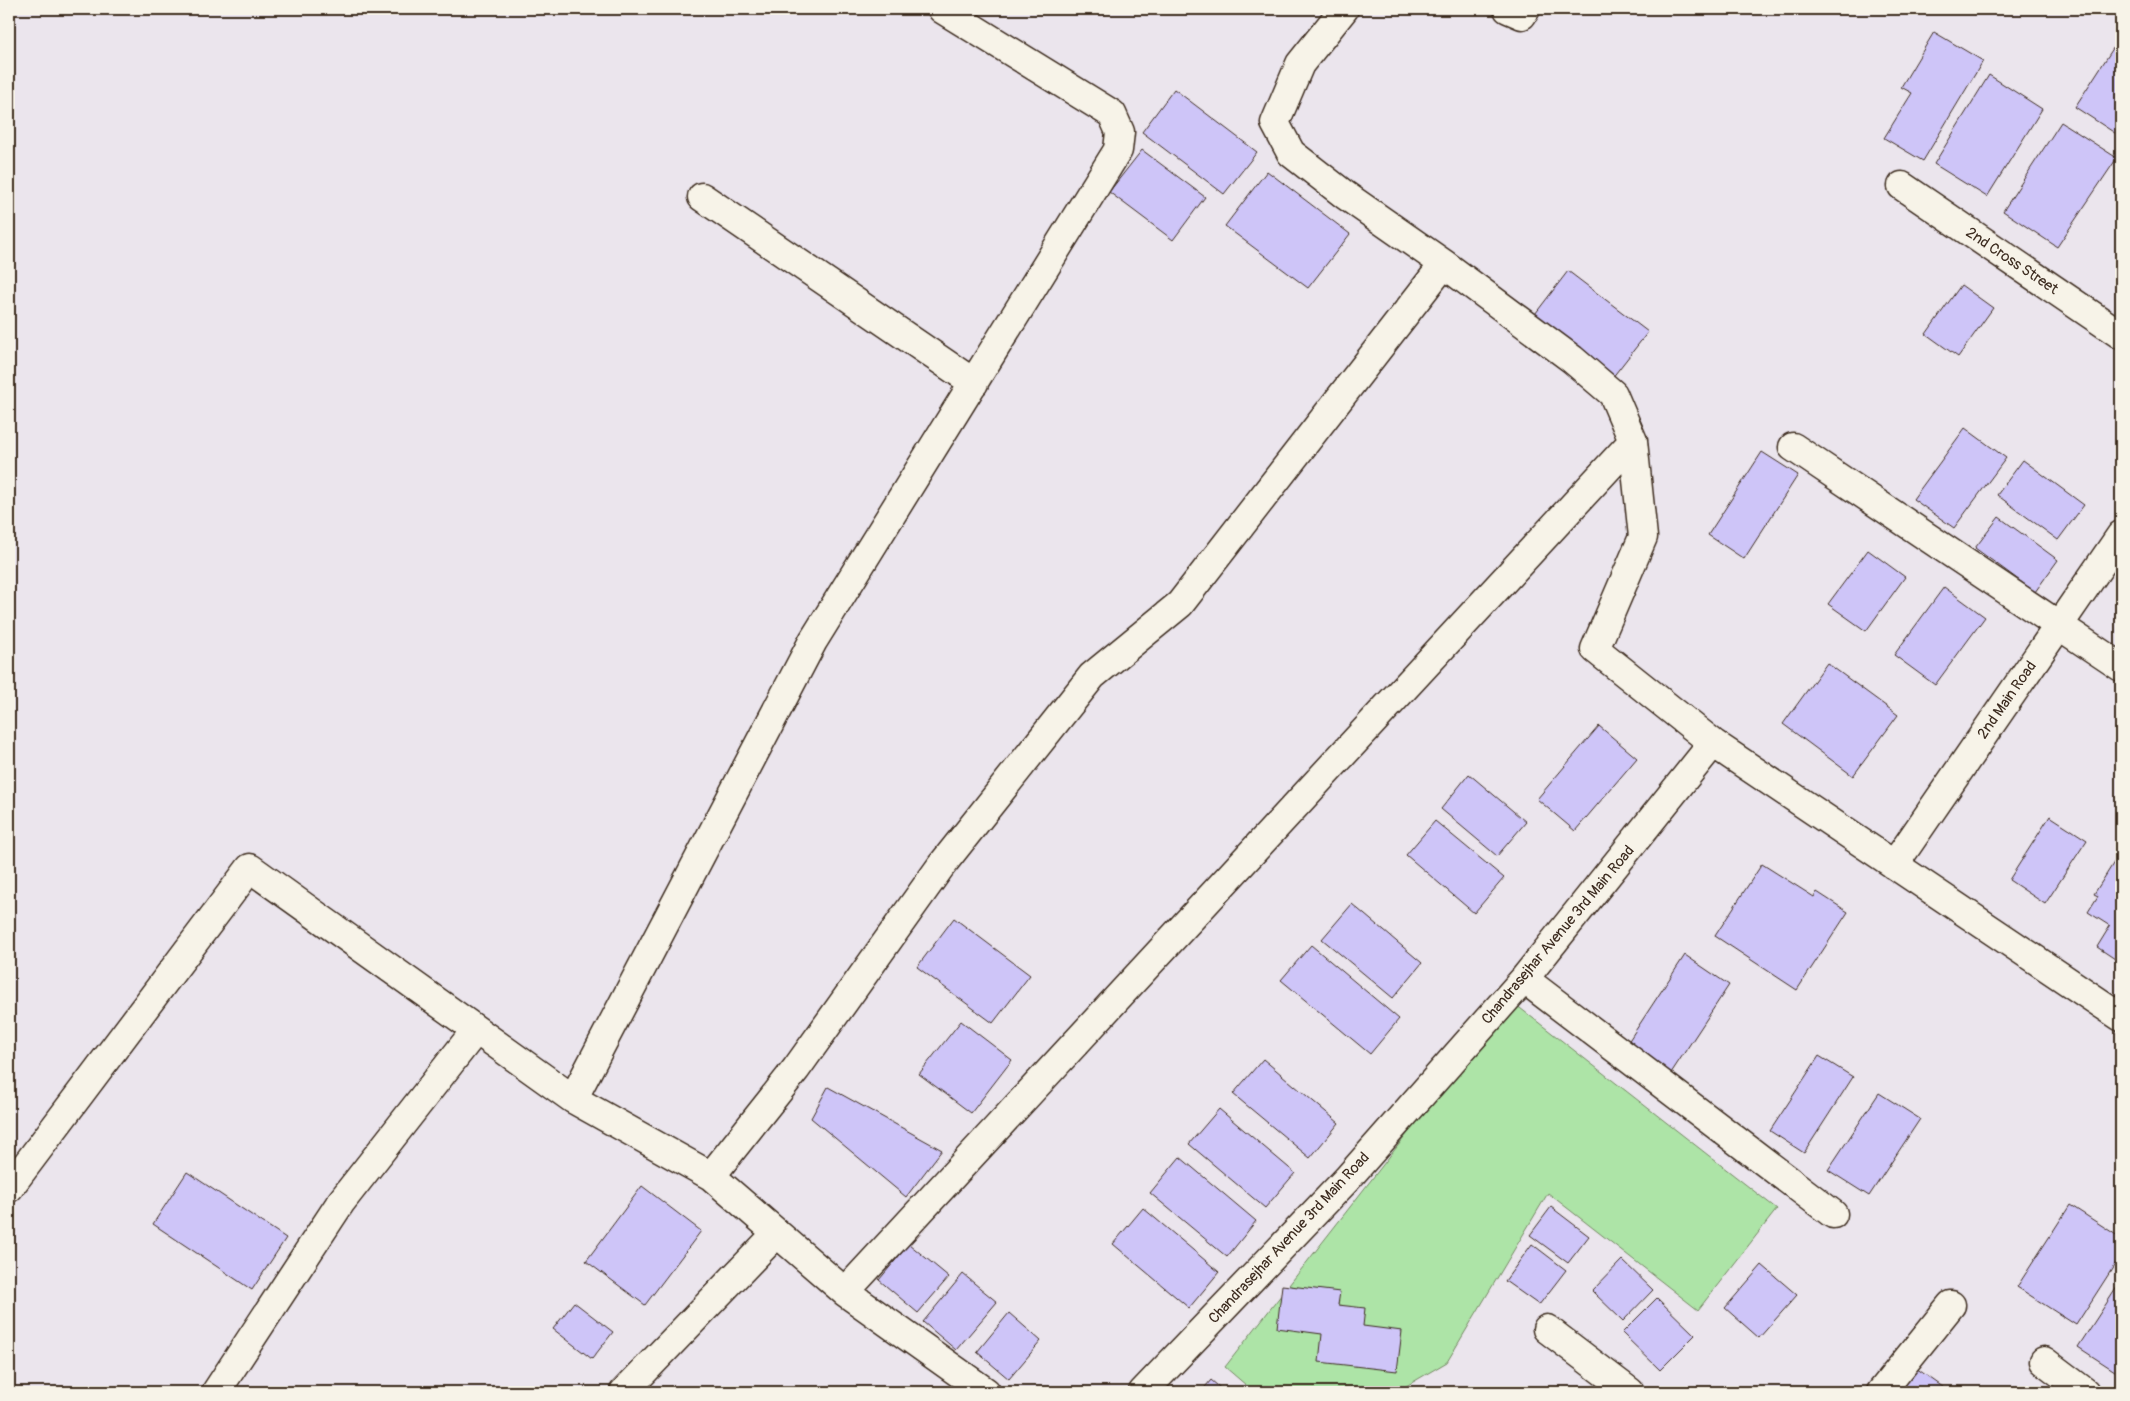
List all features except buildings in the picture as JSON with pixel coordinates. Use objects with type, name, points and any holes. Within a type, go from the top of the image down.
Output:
[{"type":"street","points":[[573,1099],[813,641],[1118,150],[1120,132],[1112,114],[942,9]]},
{"type":"street","points":[[1344,9],[1300,64],[1275,123],[1291,153],[1346,195],[1444,264],[1572,360],[1613,394],[1633,441],[1643,537],[1595,650],[1714,744],[2121,1017]]},
{"type":"street","points":[[1508,9],[1522,15],[1526,9]]},
{"type":"street","name":"2nd Cross Street","points":[[1902,186],[2121,335]]},
{"type":"street","points":[[702,197],[974,382]]},
{"type":"street","points":[[711,1176],[796,1069],[941,866],[1092,676],[1180,604],[1444,264]]},
{"type":"street","points":[[845,1292],[1633,441]]},
{"type":"street","points":[[1793,447],[2121,667]]},
{"type":"street","name":"2nd Main Road","points":[[1894,865],[2121,536]]},
{"type":"street","name":"Chandrasejhar Avenue 3rd Main Road","points":[[1143,1392],[1346,1179],[1524,979],[1714,744]]},
{"type":"street","points":[[9,1188],[250,868],[573,1099],[711,1176],[845,1292],[986,1392]]},
{"type":"street","points":[[1524,979],[1833,1214]]},
{"type":"street","points":[[216,1392],[341,1202],[476,1030]]},
{"type":"street","points":[[624,1392],[776,1233]]},
{"type":"street","points":[[1881,1392],[1951,1305]]},
{"type":"street","points":[[1547,1329],[1630,1392]]},
{"type":"street","points":[[2044,1361],[2085,1392]]},
{"type":"green space","points":[[1511,1001],[1777,1209],[1698,1310],[1548,1193],[1447,1362],[1396,1392],[1254,1392],[1225,1367]]}]
